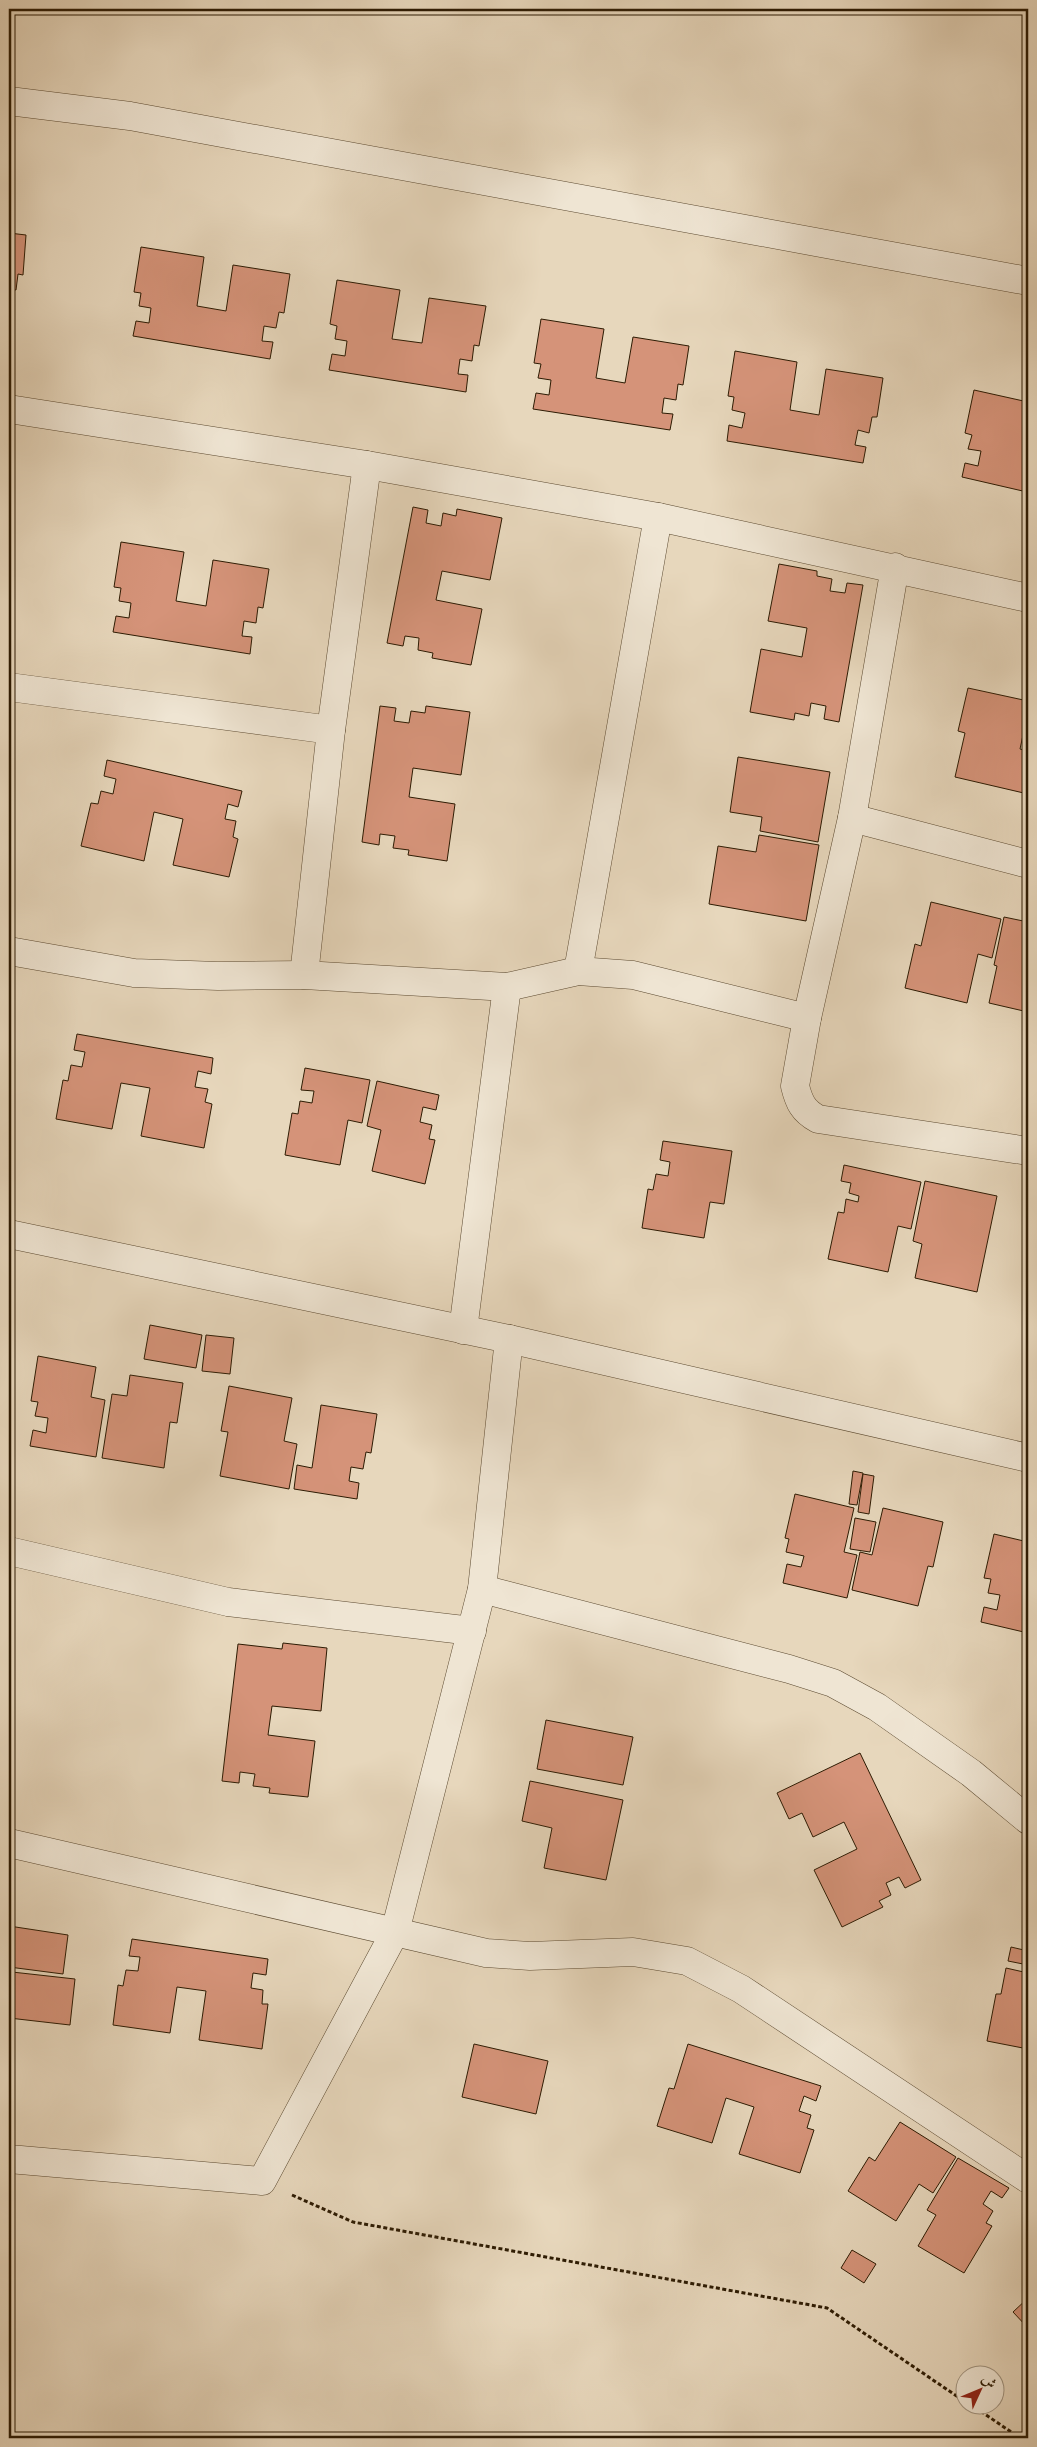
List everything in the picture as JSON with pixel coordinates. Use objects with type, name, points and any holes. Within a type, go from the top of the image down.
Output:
[{"type":"street","points":[[9,101],[130,116],[1028,281]]},
{"type":"street","points":[[9,409],[367,465],[658,517],[895,567],[1028,598]]},
{"type":"street","points":[[304,975],[331,730],[367,465]]},
{"type":"street","points":[[578,971],[658,517]]},
{"type":"street","points":[[895,567],[852,818],[807,1018],[795,1086],[800,1104],[808,1114],[826,1121],[1028,1151]]},
{"type":"street","points":[[9,687],[331,730]]},
{"type":"street","points":[[852,818],[1028,864]]},
{"type":"street","points":[[9,951],[134,973],[218,976],[304,975],[507,987],[578,971],[633,975],[807,1018]]},
{"type":"street","points":[[463,1330],[507,987]]},
{"type":"street","points":[[9,1234],[509,1339],[1028,1458]]},
{"type":"street","points":[[9,2159],[262,2181],[395,1932],[482,1589],[509,1339]]},
{"type":"street","points":[[9,1552],[228,1602],[472,1631]]},
{"type":"street","points":[[482,1589],[789,1669],[833,1684],[885,1712],[971,1773],[1028,1820]]},
{"type":"street","points":[[9,1843],[486,1953],[530,1956],[633,1952],[687,1962],[741,1990],[1028,2179]]},
{"type":"path","points":[[262,2181],[353,2222],[827,2308],[954,2394]]},
{"type":"path","points":[[985,2414],[1020,2438]]},
{"type":"building","points":[[9,233],[26,235],[23,275],[18,274],[16,290],[9,289]]},
{"type":"building","points":[[141,247],[204,257],[197,306],[226,311],[233,265],[290,274],[284,313],[279,312],[276,328],[264,326],[262,341],[273,342],[270,359],[133,336],[136,321],[149,323],[151,308],[139,306],[141,293],[134,292]]},
{"type":"building","points":[[337,280],[400,290],[392,339],[422,343],[429,298],[486,306],[479,346],[474,345],[472,361],[460,359],[458,374],[468,375],[466,392],[329,370],[332,354],[345,356],[347,341],[335,339],[337,326],[330,324]]},
{"type":"building","points":[[9,304],[14,304],[12,321],[9,321]]},
{"type":"building","points":[[541,319],[604,329],[596,378],[625,383],[633,337],[689,346],[683,385],[678,384],[676,400],[664,398],[662,413],[673,414],[670,430],[533,409],[536,393],[549,395],[551,380],[538,378],[541,364],[534,363]]},
{"type":"building","points":[[735,351],[797,362],[790,410],[819,415],[826,369],[883,378],[877,417],[872,417],[869,433],[858,430],[855,445],[866,447],[863,463],[727,441],[729,425],[742,428],[745,413],[732,410],[734,397],[728,396]]},
{"type":"building","points":[[974,390],[1028,402],[1027,492],[962,477],[965,463],[978,466],[981,451],[968,449],[972,435],[965,433]]},
{"type":"building","points":[[413,507],[428,510],[426,523],[441,526],[443,513],[456,516],[457,509],[502,518],[490,580],[442,571],[436,600],[482,609],[471,665],[432,658],[433,653],[418,650],[419,638],[405,636],[403,646],[387,643]]},
{"type":"building","points":[[121,542],[184,552],[176,601],[206,606],[213,560],[269,569],[263,608],[258,607],[256,623],[244,621],[242,636],[252,637],[250,654],[113,632],[116,616],[129,618],[131,603],[119,601],[121,588],[114,587]]},
{"type":"building","points":[[779,564],[817,571],[817,576],[832,579],[830,591],[845,593],[847,583],[863,585],[839,722],[824,719],[826,706],[811,703],[809,716],[795,713],[794,720],[750,712],[761,649],[802,657],[807,628],[768,621]]},
{"type":"building","points":[[968,688],[1028,701],[1028,712],[1020,749],[1028,751],[1028,794],[955,777],[965,733],[958,731]]},
{"type":"building","points":[[380,706],[396,708],[394,721],[409,723],[411,711],[425,713],[426,706],[470,712],[461,775],[413,768],[409,797],[455,804],[447,861],[408,855],[409,850],[393,848],[395,836],[380,834],[379,845],[362,842]]},
{"type":"building","points":[[738,757],[830,772],[818,842],[760,831],[762,817],[730,812]]},
{"type":"building","points":[[107,760],[242,791],[238,807],[228,804],[225,819],[236,821],[233,837],[238,839],[229,877],[173,865],[183,819],[154,812],[144,861],[81,846],[91,803],[98,804],[101,791],[113,794],[116,779],[104,776]]},
{"type":"building","points":[[759,835],[819,845],[806,921],[709,904],[718,846],[756,852]]},
{"type":"building","points":[[931,902],[1001,919],[992,958],[978,954],[967,1003],[905,988],[915,944],[921,946]]},
{"type":"building","points":[[1004,917],[1028,922],[1028,1012],[989,1003],[997,966],[994,965]]},
{"type":"building","points":[[77,1034],[213,1058],[211,1074],[198,1071],[195,1087],[208,1089],[205,1102],[212,1104],[204,1148],[141,1136],[150,1088],[121,1083],[112,1129],[56,1119],[63,1080],[68,1081],[71,1065],[82,1067],[85,1052],[74,1050]]},
{"type":"building","points":[[305,1068],[370,1080],[362,1123],[348,1120],[340,1165],[285,1155],[292,1113],[298,1114],[300,1101],[312,1103],[314,1091],[301,1090]]},
{"type":"building","points":[[377,1081],[439,1095],[436,1110],[423,1107],[420,1122],[432,1125],[429,1139],[435,1140],[425,1184],[372,1171],[381,1130],[367,1126]]},
{"type":"building","points":[[663,1141],[732,1151],[724,1204],[710,1202],[704,1238],[642,1228],[648,1189],[653,1190],[656,1174],[668,1176],[670,1162],[660,1160]]},
{"type":"building","points":[[844,1165],[921,1182],[911,1229],[898,1226],[888,1272],[828,1259],[838,1212],[844,1213],[846,1199],[858,1202],[859,1196],[849,1193],[851,1183],[841,1181]]},
{"type":"building","points":[[925,1181],[997,1196],[977,1292],[915,1278],[922,1244],[913,1241]]},
{"type":"building","points":[[150,1325],[202,1335],[196,1368],[144,1359]]},
{"type":"building","points":[[206,1335],[234,1338],[230,1374],[202,1371]]},
{"type":"building","points":[[38,1356],[96,1367],[91,1397],[105,1400],[96,1457],[30,1446],[33,1430],[46,1433],[48,1418],[35,1416],[38,1402],[31,1401]]},
{"type":"building","points":[[130,1375],[183,1383],[177,1423],[170,1422],[164,1468],[102,1458],[112,1394],[127,1396]]},
{"type":"building","points":[[229,1386],[292,1398],[284,1441],[297,1444],[289,1489],[220,1476],[228,1432],[221,1431]]},
{"type":"building","points":[[321,1405],[377,1414],[371,1453],[366,1452],[363,1469],[351,1467],[349,1481],[359,1483],[357,1499],[294,1489],[297,1465],[312,1468]]},
{"type":"building","points":[[853,1471],[863,1473],[857,1505],[849,1504]]},
{"type":"building","points":[[863,1474],[874,1476],[869,1514],[858,1512]]},
{"type":"building","points":[[795,1494],[854,1508],[844,1552],[857,1555],[847,1598],[783,1583],[787,1564],[801,1567],[804,1556],[786,1552],[789,1539],[785,1538]]},
{"type":"building","points":[[883,1508],[943,1522],[933,1567],[928,1566],[918,1606],[852,1590],[860,1552],[872,1555]]},
{"type":"building","points":[[855,1518],[876,1522],[870,1552],[850,1549]]},
{"type":"building","points":[[994,1534],[1028,1542],[1028,1633],[981,1622],[984,1607],[997,1610],[1000,1595],[988,1593],[991,1579],[984,1578]]},
{"type":"building","points":[[283,1643],[327,1648],[321,1711],[272,1706],[268,1735],[315,1741],[308,1797],[269,1793],[270,1788],[253,1786],[255,1774],[240,1772],[239,1783],[222,1781],[238,1644],[282,1649]]},
{"type":"building","points":[[546,1720],[633,1737],[623,1785],[537,1769]]},
{"type":"building","points":[[860,1753],[921,1880],[905,1888],[899,1877],[886,1883],[891,1895],[879,1901],[883,1907],[842,1927],[814,1870],[857,1849],[844,1822],[813,1837],[802,1813],[789,1819],[777,1793]]},
{"type":"building","points":[[530,1781],[623,1800],[606,1880],[544,1868],[552,1828],[522,1821]]},
{"type":"building","points":[[9,1926],[68,1935],[63,1974],[9,1967]]},
{"type":"building","points":[[132,1939],[268,1959],[266,1975],[253,1973],[251,1988],[263,1990],[262,2004],[268,2004],[262,2049],[199,2040],[206,1991],[177,1987],[170,2033],[113,2025],[118,1985],[123,1986],[126,1970],[138,1971],[140,1957],[129,1956]]},
{"type":"building","points":[[1011,1947],[1028,1951],[1028,1965],[1008,1961]]},
{"type":"building","points":[[1006,1968],[1028,1973],[1028,2049],[987,2041],[996,1994],[1001,1994]]},
{"type":"building","points":[[12,1972],[75,1979],[70,2025],[9,2018]]},
{"type":"building","points":[[474,2044],[548,2061],[536,2114],[462,2097]]},
{"type":"building","points":[[688,2044],[821,2086],[816,2101],[804,2096],[799,2111],[811,2115],[807,2128],[814,2130],[800,2173],[739,2154],[754,2107],[726,2098],[712,2143],[657,2126],[669,2088],[674,2089]]},
{"type":"building","points":[[900,2122],[956,2157],[933,2193],[919,2184],[896,2221],[848,2191],[869,2157],[875,2161]]},
{"type":"building","points":[[958,2158],[1009,2188],[1002,2198],[991,2191],[983,2204],[993,2211],[986,2223],[992,2226],[964,2273],[918,2246],[936,2215],[927,2210]]},
{"type":"building","points":[[852,2250],[876,2264],[864,2283],[841,2268]]},
{"type":"building","points":[[1028,2298],[1028,2328],[1013,2312]]}]
